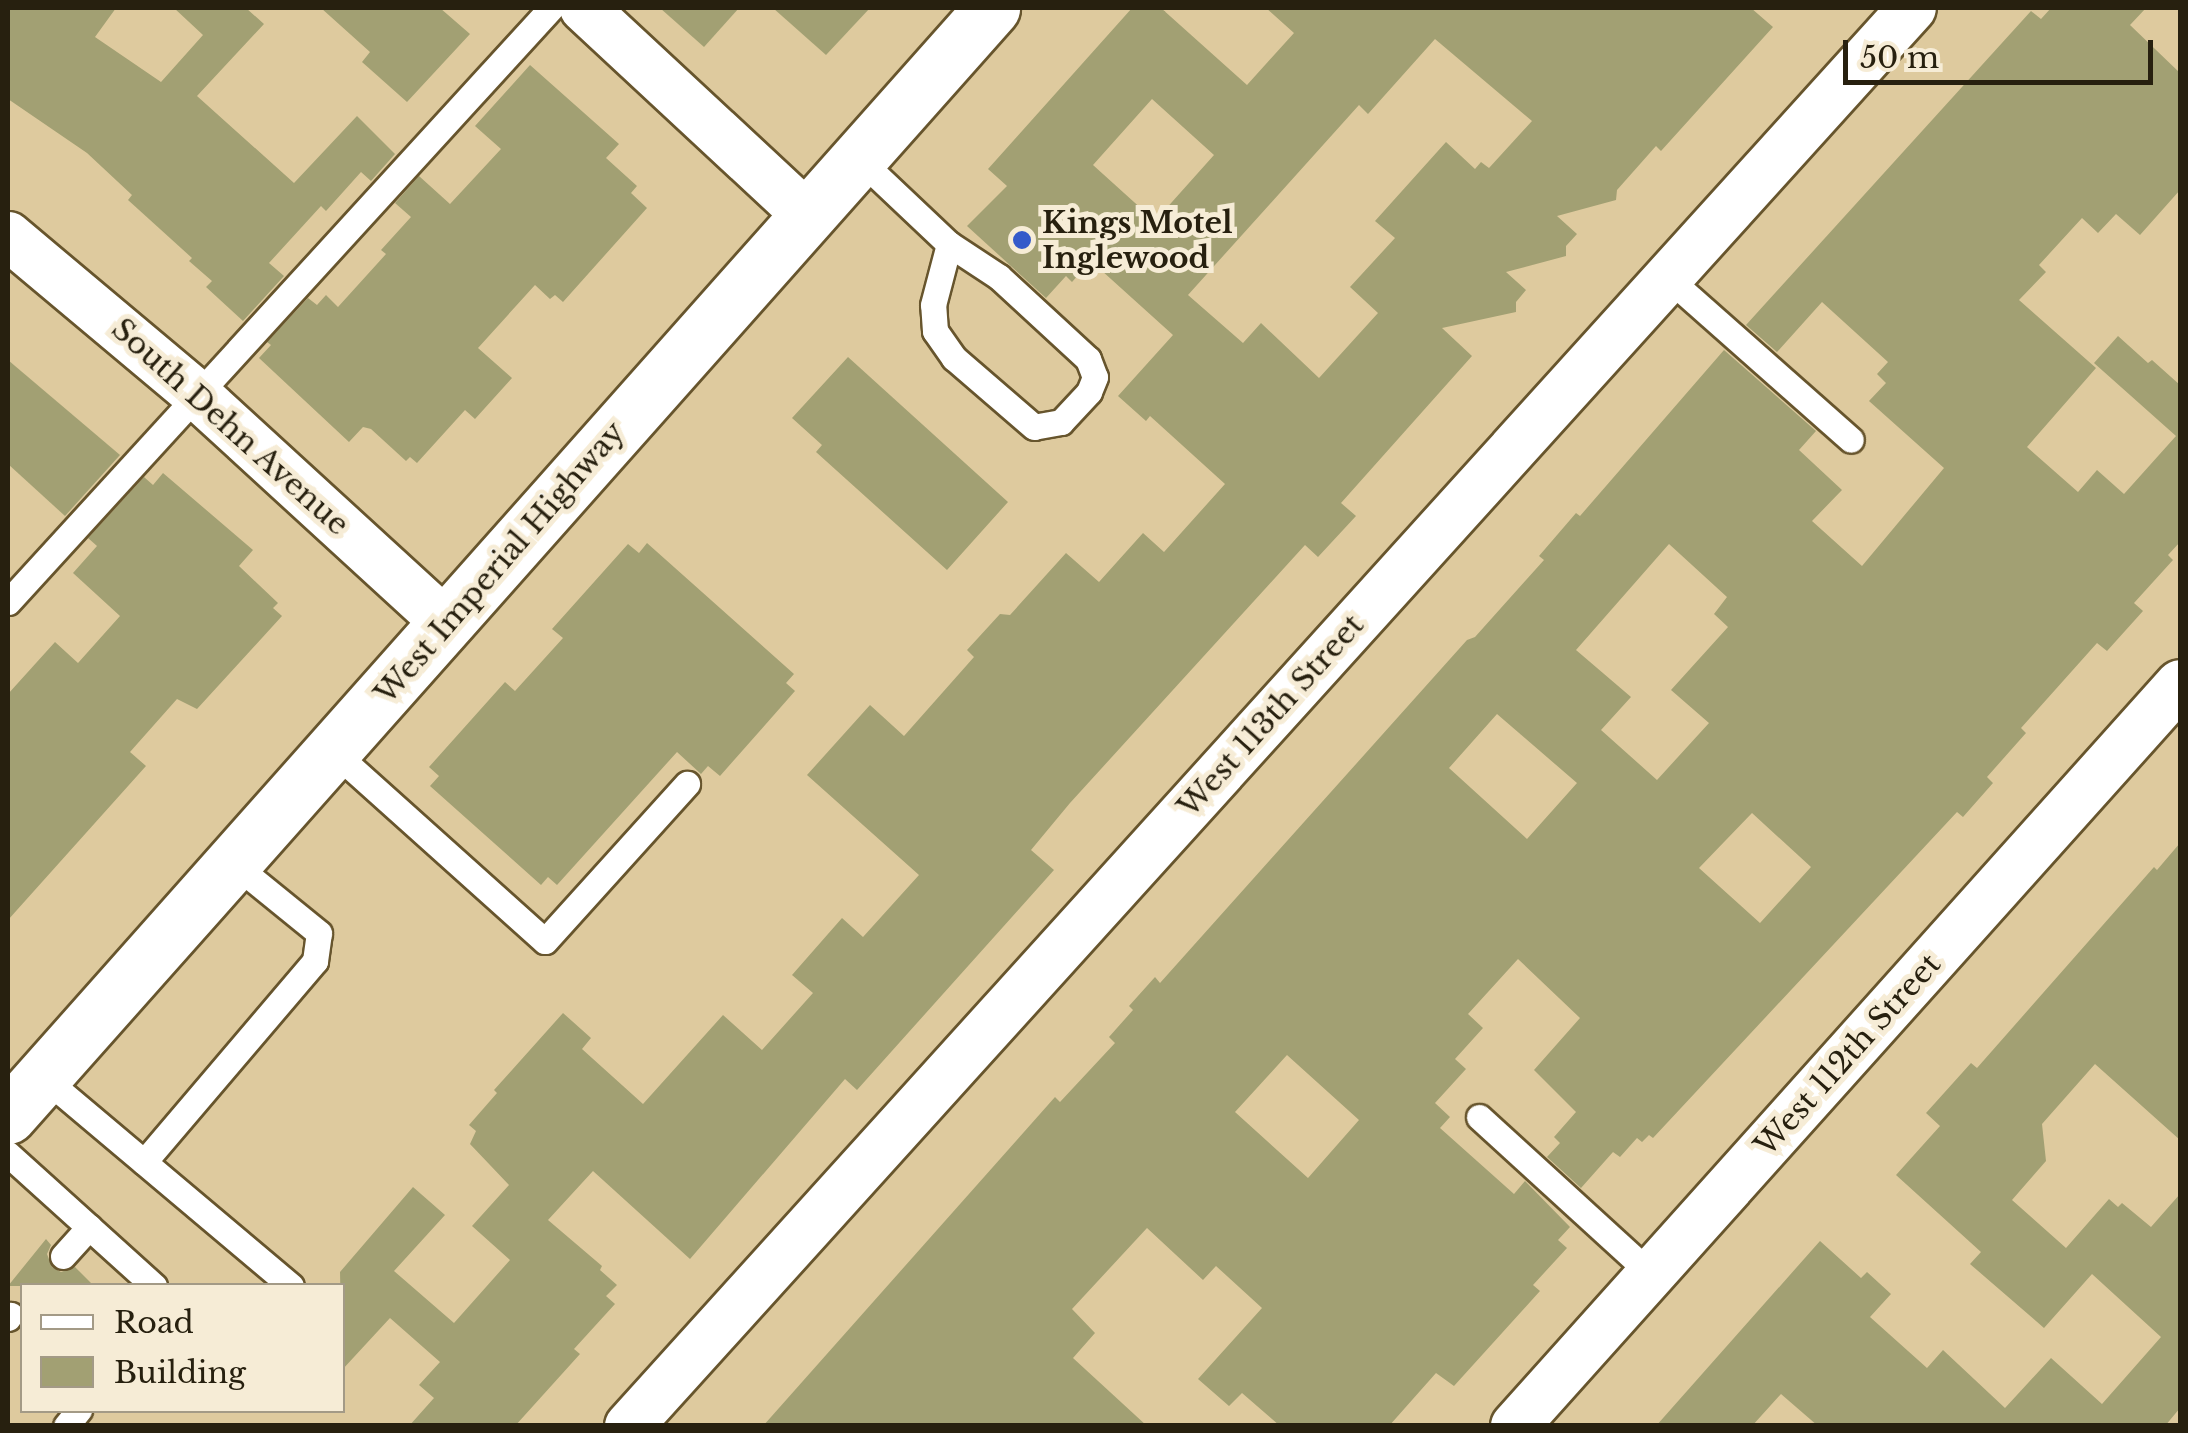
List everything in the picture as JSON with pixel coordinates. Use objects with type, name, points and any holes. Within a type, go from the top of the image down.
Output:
[{"type":"main road","name":"West Imperial Highway","points":[[25,1097],[992,8]]},
{"type":"street","points":[[584,8],[806,214]]},
{"type":"street","name":"West 113th Street","points":[[629,1426],[1912,8]]},
{"type":"street","name":"South Dehn Avenue","points":[[8,236],[195,393],[448,624]]},
{"type":"street","name":"West 112th Street","points":[[1515,1426],[2180,684]]},
{"type":"lane","points":[[8,602],[551,8]]},
{"type":"lane","points":[[858,157],[948,244],[999,277],[1088,359],[1094,377],[1089,392],[1061,422],[1034,427],[954,358],[935,332],[934,306],[948,244]]},
{"type":"lane","points":[[1668,278],[1851,440]]},
{"type":"lane","points":[[334,752],[546,940],[687,784]]},
{"type":"lane","points":[[144,1162],[315,961],[319,933],[234,864]]},
{"type":"lane","points":[[25,1097],[144,1162],[287,1283]]},
{"type":"lane","points":[[1479,1117],[1651,1274]]},
{"type":"lane","points":[[8,1154],[151,1283]]},
{"type":"lane","points":[[63,1256],[89,1227]]},
{"type":"building","points":[[8,8],[116,8],[95,37],[161,82],[203,35],[174,8],[246,8],[264,24],[197,96],[294,183],[357,116],[395,154],[371,181],[361,172],[326,211],[321,206],[269,263],[284,276],[243,321],[206,287],[212,281],[189,261],[192,258],[128,200],[132,195],[87,153],[8,99]]},
{"type":"building","points":[[321,8],[440,8],[470,34],[407,102],[362,62],[370,52]]},
{"type":"building","points":[[660,8],[739,8],[704,47]]},
{"type":"building","points":[[773,8],[870,8],[826,55]]},
{"type":"building","points":[[1132,8],[1161,8],[1247,85],[1294,33],[1266,8],[1751,8],[1773,27],[1661,151],[1656,146],[1617,190],[1616,200],[1557,216],[1577,234],[1566,246],[1566,256],[1506,272],[1526,290],[1516,302],[1516,312],[1442,328],[1472,356],[1341,503],[1356,516],[1318,557],[1305,545],[1070,803],[1031,850],[1054,870],[857,1090],[845,1079],[690,1259],[593,1171],[548,1220],[602,1266],[600,1270],[617,1285],[606,1296],[615,1304],[574,1349],[580,1354],[515,1426],[409,1426],[434,1398],[419,1385],[440,1362],[390,1318],[345,1367],[345,1283],[340,1283],[340,1272],[413,1187],[445,1215],[394,1271],[454,1323],[510,1260],[472,1226],[509,1185],[470,1144],[476,1131],[469,1125],[497,1093],[494,1090],[563,1013],[591,1038],[582,1049],[643,1104],[723,1015],[762,1050],[813,993],[792,975],[842,918],[863,937],[919,875],[807,775],[870,705],[904,736],[974,657],[967,650],[1000,614],[1010,615],[1066,553],[1099,582],[1143,533],[1164,552],[1225,484],[1150,416],[1146,421],[1118,396],[1173,335],[1091,261],[1072,282],[1066,276],[1046,298],[967,226],[1007,186],[988,169]],"holes":[[[1435,39],[1532,121],[1489,168],[1481,162],[1475,169],[1446,142],[1375,221],[1395,238],[1350,287],[1378,313],[1319,378],[1261,323],[1243,343],[1188,295],[1359,105],[1368,114]],[[1152,99],[1214,155],[1155,221],[1093,165]]]},
{"type":"building","points":[[2051,8],[2146,8],[2130,25],[2180,73],[2180,190],[2140,235],[2116,214],[2098,233],[2082,218],[2039,265],[2046,272],[2019,300],[2096,368],[2027,447],[2078,492],[2097,470],[2124,494],[2176,436],[2094,363],[2118,336],[2180,385],[2180,542],[2168,555],[2173,560],[2134,603],[2143,611],[2107,651],[2097,643],[2021,728],[2026,733],[1987,777],[1993,783],[1963,817],[1957,812],[1653,1138],[1649,1135],[1642,1142],[1637,1138],[1620,1157],[1613,1152],[1581,1188],[1547,1157],[1560,1143],[1554,1137],[1576,1112],[1534,1070],[1580,1018],[1518,959],[1468,1014],[1483,1028],[1455,1059],[1466,1069],[1435,1103],[1450,1117],[1440,1128],[1514,1194],[1525,1181],[1570,1227],[1558,1240],[1567,1248],[1533,1285],[1540,1291],[1454,1386],[1436,1373],[1389,1426],[1280,1426],[1242,1393],[1229,1406],[1198,1379],[1262,1308],[1216,1266],[1203,1280],[1147,1228],[1072,1309],[1095,1333],[1073,1358],[1147,1426],[763,1426],[1055,1097],[1060,1102],[1115,1043],[1109,1037],[1133,1010],[1129,1006],[1155,977],[1160,983],[1467,640],[1475,637],[1544,560],[1539,556],[1576,513],[1580,516],[1724,350],[1816,431],[1799,450],[1842,490],[1812,521],[1862,566],[1944,468],[1869,401],[1886,383],[1877,374],[1888,362],[1822,302],[1777,352],[1746,325],[2031,11],[2041,19]],"holes":[[[1669,544],[1727,597],[1714,614],[1728,627],[1671,690],[1709,723],[1657,780],[1601,730],[1631,697],[1576,650]],[[1497,714],[1577,783],[1527,839],[1449,768]],[[1752,813],[1811,867],[1760,923],[1699,868]],[[1287,1055],[1359,1120],[1308,1178],[1235,1112]]]},
{"type":"building","points":[[530,65],[619,144],[606,158],[637,186],[631,193],[647,208],[563,302],[555,295],[550,299],[535,285],[478,348],[512,378],[475,419],[465,410],[417,463],[410,457],[406,461],[371,429],[363,427],[349,442],[259,358],[271,345],[267,342],[308,298],[317,305],[326,295],[338,307],[386,254],[381,250],[411,217],[395,203],[419,176],[450,204],[501,149],[475,126]]},
{"type":"building","points":[[848,357],[1008,502],[947,570],[816,452],[822,445],[792,418]]},
{"type":"building","points":[[8,360],[120,455],[65,516],[8,464]]},
{"type":"building","points":[[163,473],[253,550],[239,566],[278,603],[273,608],[282,616],[197,709],[177,699],[130,752],[146,766],[8,920],[8,694],[55,642],[78,663],[120,616],[73,573],[97,546],[88,538],[144,477],[153,485]]},
{"type":"building","points":[[647,543],[794,674],[786,683],[795,691],[720,776],[708,766],[701,774],[677,752],[557,885],[548,877],[541,885],[430,786],[439,776],[429,767],[505,682],[515,691],[563,638],[552,629],[628,544],[639,553]]},
{"type":"building","points":[[2180,843],[2180,1140],[2095,1064],[2042,1124],[2046,1161],[2012,1200],[2066,1248],[2109,1199],[2118,1207],[2122,1203],[2151,1227],[2180,1194],[2180,1408],[2165,1426],[1818,1426],[1781,1394],[1752,1426],[1656,1426],[1820,1241],[1861,1278],[1867,1272],[1891,1294],[1870,1317],[1927,1368],[1943,1350],[2005,1408],[2051,1358],[2102,1404],[2161,1337],[2092,1274],[2044,1328],[1970,1264],[1981,1252],[1896,1175],[1940,1126],[1926,1113],[1971,1063],[1977,1068],[2154,867],[2157,870]]},
{"type":"building","points":[[46,1239],[51,1245],[47,1254],[52,1267],[61,1272],[75,1267],[91,1283],[20,1283],[8,1286]]},
{"type":"place","name":"Kings Motel Inglewood","points":[[1022,240]]}]
